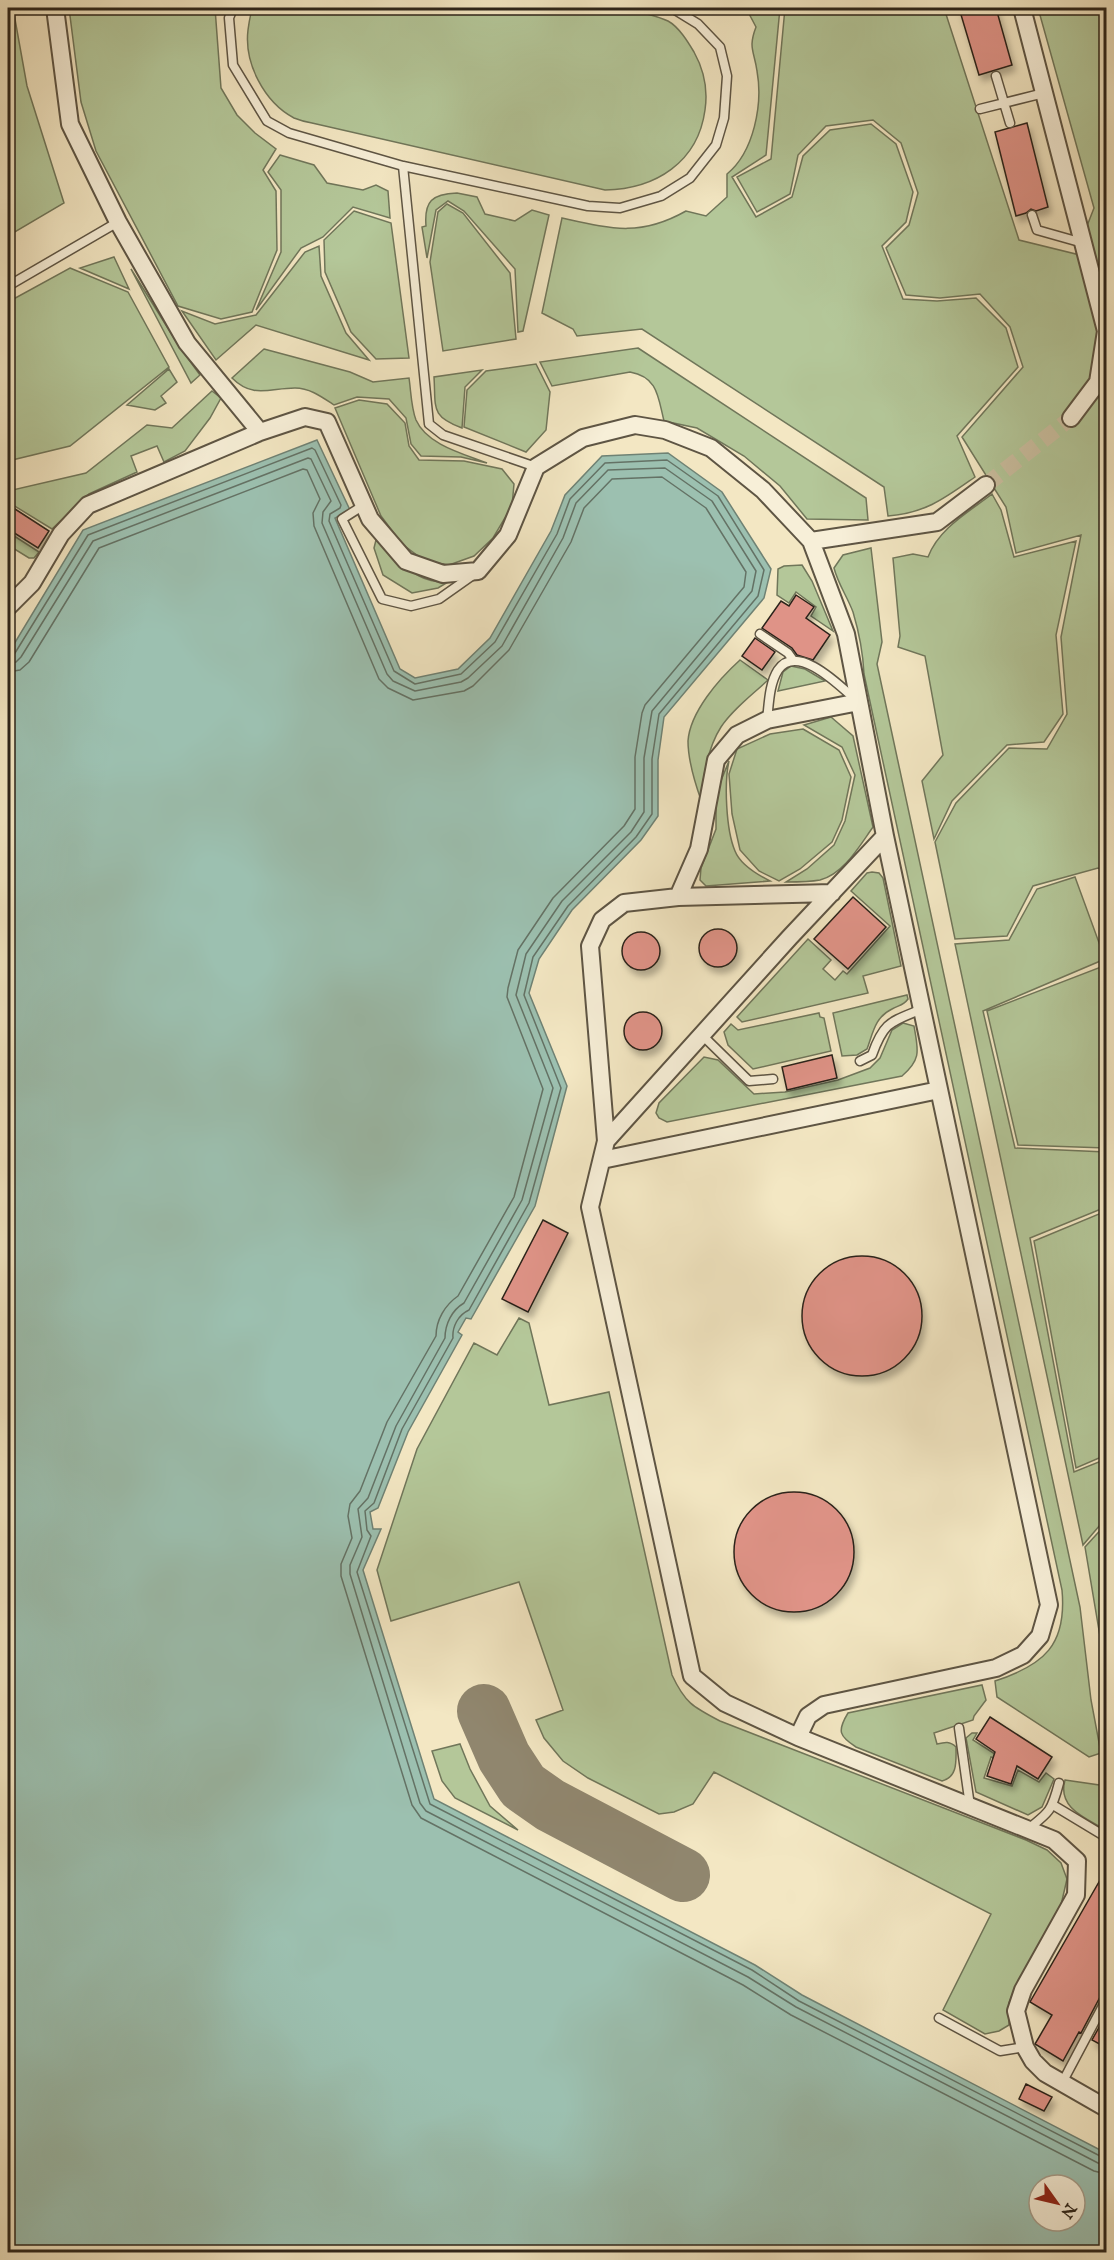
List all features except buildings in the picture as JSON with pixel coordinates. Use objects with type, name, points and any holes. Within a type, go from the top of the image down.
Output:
[{"type":"street","points":[[55,8],[70,124],[118,222],[187,343],[260,432]]},
{"type":"street","points":[[1022,8],[1106,331],[1098,382],[1071,418]]},
{"type":"street","points":[[8,607],[32,583],[62,534],[88,505],[260,432],[305,417],[327,422],[370,519],[406,561],[443,574],[478,571],[508,535],[536,467],[583,438],[635,425],[664,430],[711,448],[763,490],[811,541],[846,634],[885,836],[1049,1605],[1040,1635],[1023,1655],[996,1668],[824,1705],[808,1716],[798,1737]]},
{"type":"street","points":[[811,541],[937,522],[986,485]]},
{"type":"street","points":[[678,897],[699,849],[716,760],[736,735],[767,720],[859,702]]},
{"type":"street","points":[[606,1141],[885,836]]},
{"type":"street","points":[[832,893],[678,897],[624,903],[602,920],[590,946],[606,1141],[590,1206],[692,1676],[724,1703],[798,1737],[1054,1840],[1077,1861],[1076,1895],[1023,1990],[1016,2011],[1025,2047],[1033,2061],[1045,2073],[1107,2108]]},
{"type":"street","points":[[602,1160],[939,1090]]},
{"type":"lane","points":[[233,8],[229,18],[233,65],[267,121],[289,133],[404,166],[588,206],[620,208],[661,196],[690,178],[716,145],[724,118],[727,76],[720,47],[698,24],[672,8]]},
{"type":"lane","points":[[996,76],[1010,123]]},
{"type":"lane","points":[[980,109],[1044,93]]},
{"type":"lane","points":[[404,166],[429,424],[443,435],[536,467]]},
{"type":"lane","points":[[1032,215],[1037,230],[1083,243]]},
{"type":"lane","points":[[8,286],[118,222]]},
{"type":"lane","points":[[364,505],[342,519],[382,599],[411,606],[439,599],[478,571]]},
{"type":"lane","points":[[760,634],[788,653],[794,660],[817,669],[859,702]]},
{"type":"lane","points":[[767,720],[771,686],[778,670],[794,660]]},
{"type":"lane","points":[[860,1061],[872,1055],[878,1038],[888,1024],[922,1009]]},
{"type":"lane","points":[[702,1035],[749,1081],[773,1079]]},
{"type":"lane","points":[[960,1728],[970,1806]]},
{"type":"lane","points":[[1028,1830],[1047,1816],[1053,1806],[1059,1783]]},
{"type":"lane","points":[[1053,1806],[1107,1837]]},
{"type":"lane","points":[[1062,2083],[1107,2000]]},
{"type":"lane","points":[[939,2019],[1000,2051],[1025,2047]]},
{"type":"shaded area","points":[[8,8],[13,8],[27,86],[64,203],[8,236]]},
{"type":"shaded area","points":[[69,8],[215,8],[221,88],[237,115],[276,149],[263,170],[276,191],[277,250],[252,312],[221,319],[178,306],[96,151],[81,102]]},
{"type":"shaded area","points":[[253,8],[619,8],[650,15],[668,21],[676,27],[694,52],[703,73],[706,95],[701,128],[694,144],[672,169],[641,184],[605,190],[303,121],[283,111],[265,92],[258,80],[249,55],[248,43],[249,22]]},
{"type":"shaded area","points":[[746,8],[780,8],[766,155],[732,177],[756,217],[792,197],[803,156],[830,130],[871,124],[896,144],[913,192],[906,222],[882,246],[903,299],[937,301],[976,298],[1006,328],[1018,367],[957,436],[975,477],[944,498],[913,512],[888,516],[884,487],[642,329],[577,336],[573,329],[542,313],[562,218],[611,227],[639,228],[654,225],[686,211],[706,216],[727,197],[727,174],[736,165],[750,140],[759,98],[759,84],[752,49],[756,27]]},
{"type":"shaded area","points":[[785,8],[944,8],[1019,240],[1076,254],[1094,208],[1038,8],[1106,8],[1106,871],[1098,868],[1033,886],[1007,936],[955,939],[935,842],[956,803],[1009,748],[1047,749],[1067,714],[1061,637],[1081,535],[1016,553],[1006,507],[962,437],[1023,367],[1010,327],[980,294],[940,298],[906,295],[886,248],[909,225],[918,193],[901,143],[873,120],[826,126],[798,155],[790,194],[757,212],[737,177],[771,159]]},
{"type":"shaded area","points":[[280,155],[314,165],[327,183],[363,190],[376,185],[388,191],[390,218],[353,207],[323,237],[301,248],[256,310],[281,252],[281,190],[268,172]]},
{"type":"shaded area","points":[[457,193],[477,197],[485,214],[515,221],[532,210],[549,215],[523,331],[518,332],[515,269],[464,211],[448,201],[436,210],[427,258],[422,227],[426,226],[428,205],[436,197]]},
{"type":"shaded area","points":[[447,204],[463,213],[510,273],[516,339],[443,351],[430,262],[438,212]]},
{"type":"shaded area","points":[[354,211],[391,223],[409,358],[376,359],[351,332],[325,272],[324,240]]},
{"type":"shaded area","points":[[319,246],[321,276],[346,333],[369,360],[256,325],[216,360],[182,311],[215,324],[256,315],[305,252]]},
{"type":"shaded area","points":[[114,257],[129,289],[80,268]]},
{"type":"shaded area","points":[[70,268],[128,292],[169,367],[70,446],[8,461],[8,302]]},
{"type":"shaded area","points":[[131,269],[200,375],[191,383]]},
{"type":"shaded area","points":[[638,348],[866,498],[868,520],[807,519],[780,486],[744,456],[697,428],[664,421],[658,396],[646,378],[630,372],[552,386],[540,362]]},
{"type":"shaded area","points":[[264,349],[350,372],[373,382],[409,378],[413,410],[421,429],[447,448],[487,463],[461,457],[421,456],[411,444],[406,418],[389,399],[357,397],[334,405],[306,390],[295,388],[255,390],[247,388],[232,378]]},
{"type":"shaded area","points":[[536,364],[550,392],[546,430],[526,452],[464,427],[467,390],[486,371]]},
{"type":"shaded area","points":[[169,369],[177,382],[161,396],[166,403],[155,410],[127,405]]},
{"type":"shaded area","points":[[482,370],[465,387],[462,428],[444,419],[435,404],[434,377]]},
{"type":"shaded area","points":[[212,391],[221,398],[210,418],[185,451],[164,462],[157,446],[131,456],[137,472],[89,494],[52,529],[13,505],[8,513],[8,491],[86,473],[147,425],[172,428]]},
{"type":"shaded area","points":[[359,400],[387,404],[405,423],[409,446],[419,460],[464,461],[502,469],[514,484],[512,506],[493,538],[474,556],[449,565],[425,561],[402,544],[381,516],[335,408]]},
{"type":"shaded area","points":[[992,494],[1001,510],[1014,557],[1076,541],[1056,635],[1063,714],[1044,742],[1007,745],[952,801],[934,839],[922,781],[943,755],[925,656],[898,647],[900,636],[893,558],[913,554],[928,557],[939,537],[947,529]]},
{"type":"shaded area","points":[[8,532],[39,552],[34,558],[29,558],[8,545]]},
{"type":"shaded area","points":[[376,540],[415,574],[435,581],[448,582],[438,588],[412,593],[383,575],[374,548]]},
{"type":"shaded area","points":[[871,548],[882,642],[877,664],[1080,1607],[1091,1700],[1101,1753],[1089,1757],[997,1697],[995,1681],[1027,1668],[1039,1660],[1056,1639],[1063,1609],[1062,1590],[864,674],[859,635],[853,612],[834,568],[843,555]]},
{"type":"shaded area","points":[[802,565],[812,581],[833,631],[811,616],[816,607],[796,592],[789,603],[777,595],[778,569],[784,566]]},
{"type":"shaded area","points":[[740,660],[768,680],[731,714],[716,735],[707,762],[701,800],[689,755],[690,730],[707,697]]},
{"type":"shaded area","points":[[791,666],[805,669],[825,681],[778,691],[783,672]]},
{"type":"shaded area","points":[[831,717],[853,736],[873,827],[851,858],[837,872],[820,880],[786,882],[807,869],[834,845],[845,821],[855,775],[842,747],[804,725]]},
{"type":"shaded area","points":[[803,729],[839,750],[851,777],[842,820],[832,842],[800,869],[779,881],[759,871],[740,850],[732,814],[729,774],[737,749],[770,734]]},
{"type":"shaded area","points":[[729,761],[727,806],[735,851],[745,865],[770,881],[706,886],[700,880],[701,868],[716,829],[716,793]]},
{"type":"shaded area","points":[[867,873],[879,873],[883,878],[901,966],[863,976],[868,993],[742,1022],[737,1017],[808,939],[831,960],[823,969],[835,980],[843,971],[847,974],[890,926],[851,891]]},
{"type":"shaded area","points":[[1075,877],[1105,959],[983,1011],[1015,1148],[1106,1152],[1106,1207],[1030,1238],[1074,1472],[1106,1459],[1106,1518],[1083,1545],[955,944],[1009,940],[1037,889]]},
{"type":"shaded area","points":[[1106,965],[1106,1148],[1018,1145],[987,1011]]},
{"type":"shaded area","points":[[907,995],[908,999],[904,1003],[886,1012],[878,1021],[867,1049],[857,1055],[842,1056],[833,1013]]},
{"type":"shaded area","points":[[819,1013],[820,1017],[824,1018],[831,1051],[753,1069],[728,1045],[724,1032],[731,1024],[738,1030]]},
{"type":"shaded area","points":[[903,1023],[914,1026],[917,1054],[913,1064],[902,1076],[667,1122],[659,1118],[656,1113],[659,1103],[704,1057],[718,1060],[754,1094],[785,1092],[838,1080],[870,1068],[880,1058],[892,1030]]},
{"type":"shaded area","points":[[1106,1211],[1106,1455],[1076,1468],[1034,1241]]},
{"type":"shaded area","points":[[519,1318],[529,1323],[549,1405],[609,1392],[672,1675],[686,1698],[703,1712],[720,1721],[1026,1840],[1047,1850],[1061,1863],[1067,1879],[1061,1905],[1017,1983],[1009,2003],[1009,2025],[999,2031],[985,2034],[943,2010],[991,1914],[714,1772],[693,1804],[674,1812],[659,1814],[588,1778],[563,1761],[544,1738],[536,1720],[563,1710],[519,1582],[391,1621],[377,1570],[417,1449],[474,1343],[497,1355]]},
{"type":"shaded area","points":[[1106,1524],[1106,1672],[1085,1547]]},
{"type":"shaded area","points":[[982,1685],[986,1700],[973,1720],[934,1733],[937,1744],[947,1742],[956,1747],[956,1763],[953,1772],[951,1776],[942,1781],[856,1747],[843,1736],[842,1724],[848,1713]]},
{"type":"shaded area","points":[[972,1733],[977,1733],[973,1740],[1009,1763],[991,1757],[984,1778],[1012,1786],[1018,1770],[1039,1782],[1046,1773],[1054,1779],[1042,1807],[1028,1815],[976,1792],[966,1738]]},
{"type":"shaded area","points":[[460,1744],[470,1769],[490,1806],[518,1830],[455,1798],[442,1781],[432,1751]]},
{"type":"shaded area","points":[[1065,1780],[1106,1786],[1106,1830],[1082,1816],[1069,1805],[1065,1798]]},
{"type":"water","points":[[317,440],[350,510],[335,518],[400,669],[415,678],[458,669],[490,638],[551,531],[565,495],[602,456],[668,453],[722,492],[771,569],[764,598],[664,717],[658,760],[658,816],[641,840],[572,910],[539,959],[529,993],[567,1086],[535,1206],[471,1319],[466,1318],[458,1332],[462,1335],[408,1432],[378,1508],[370,1512],[373,1529],[381,1529],[363,1570],[434,1799],[755,1965],[802,1995],[1106,2153],[1106,2252],[8,2252],[8,654],[83,530]]},
{"type":"taxiway","points":[[484,1711],[504,1757],[523,1786],[550,1805],[683,1875]]},
{"type":"tunnel","points":[[986,485],[1071,418]]}]
